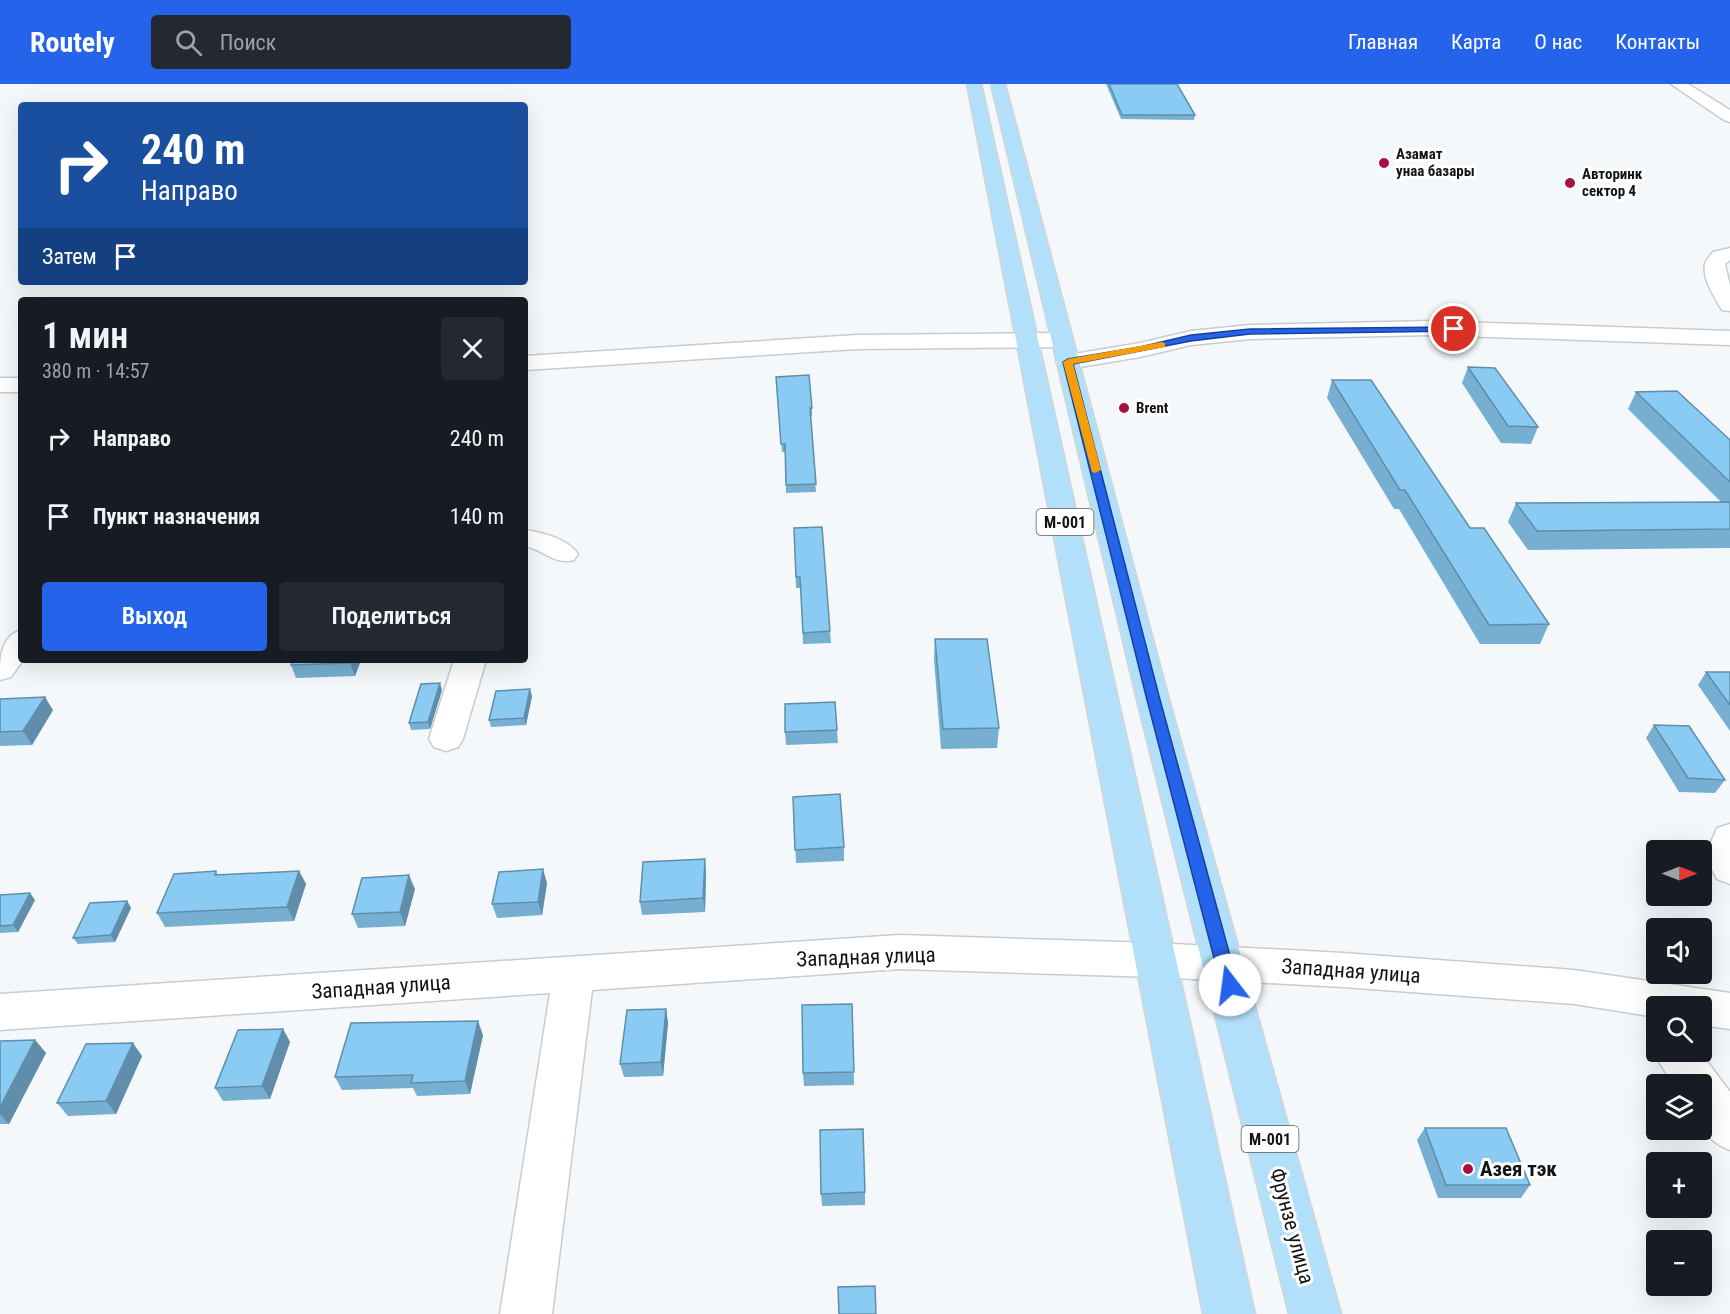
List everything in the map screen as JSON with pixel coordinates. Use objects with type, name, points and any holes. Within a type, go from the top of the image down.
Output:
[{"type":"main road","name":"M-001","points":[[974,84],[1229,1314]]},
{"type":"main road","name":"M-001","points":[[998,84],[1152,696],[1224,964]]},
{"type":"main road","points":[[1053,468],[1095,468]]},
{"type":"main road","name":"Фрунзе улица","points":[[1224,964],[1315,1314]]},
{"type":"street","points":[[1678,84],[1730,117]]},
{"type":"street","points":[[1730,254],[1720,256],[1715,264],[1717,281],[1730,306]]},
{"type":"street","points":[[528,363],[857,342],[1026,339],[1065,351],[1140,350],[1191,338],[1250,332],[1431,328],[1730,338]]},
{"type":"street","points":[[0,385],[18,385]]},
{"type":"street","points":[[528,539],[540,541],[564,554]]},
{"type":"street","points":[[0,670],[18,644]]},
{"type":"street","points":[[446,740],[469,663]]},
{"type":"street","points":[[1730,838],[1724,857],[1730,869]]},
{"type":"street","name":"Западная улица","points":[[0,1012],[900,952],[1155,960],[1575,987],[1646,1010]]},
{"type":"street","points":[[526,1314],[573,975]]},
{"type":"street","name":"Западная улица","points":[[1712,1011],[1730,1011]]},
{"type":"street","points":[[1712,1103],[1730,1129]]},
{"type":"building","points":[[1109,84],[1177,84],[1195,115],[1122,115]]},
{"type":"building","points":[[1468,367],[1495,368],[1538,427],[1508,426]]},
{"type":"building","points":[[809,375],[816,484],[786,485],[785,444],[781,444],[776,377]]},
{"type":"building","points":[[1332,380],[1371,380],[1470,528],[1484,528],[1549,624],[1489,625],[1405,490],[1400,490]]},
{"type":"building","points":[[1677,391],[1730,440],[1730,482],[1636,392]]},
{"type":"building","points":[[1730,502],[1730,529],[1537,531],[1516,503]]},
{"type":"building","points":[[822,527],[830,631],[803,633],[800,577],[796,577],[794,528]]},
{"type":"building","points":[[935,639],[987,639],[999,728],[943,729]]},
{"type":"building","points":[[292,663],[350,663],[291,665]]},
{"type":"building","points":[[1706,672],[1730,672],[1730,705]]},
{"type":"building","points":[[440,683],[428,722],[409,723],[421,684]]},
{"type":"building","points":[[530,689],[524,718],[489,720],[496,691]]},
{"type":"building","points":[[45,697],[23,731],[0,732],[0,699]]},
{"type":"building","points":[[835,702],[837,730],[785,732],[785,704]]},
{"type":"building","points":[[1654,725],[1689,726],[1725,780],[1688,778]]},
{"type":"building","points":[[840,794],[844,847],[795,850],[793,797]]},
{"type":"building","points":[[705,859],[703,898],[640,902],[643,862]]},
{"type":"building","points":[[543,869],[538,902],[492,904],[499,872]]},
{"type":"building","points":[[216,871],[215,875],[299,871],[287,907],[157,913],[174,874]]},
{"type":"building","points":[[409,875],[400,912],[352,914],[362,878]]},
{"type":"building","points":[[30,893],[13,925],[0,926],[0,895]]},
{"type":"building","points":[[127,901],[111,935],[73,938],[90,903]]},
{"type":"building","points":[[852,1004],[854,1072],[803,1073],[802,1005]]},
{"type":"building","points":[[666,1009],[661,1062],[620,1064],[627,1010]]},
{"type":"building","points":[[478,1021],[465,1081],[411,1083],[413,1075],[335,1077],[351,1023]]},
{"type":"building","points":[[283,1029],[262,1086],[215,1088],[238,1030]]},
{"type":"building","points":[[35,1040],[0,1107],[0,1041]]},
{"type":"building","points":[[133,1043],[106,1101],[57,1103],[86,1044]]},
{"type":"building","name":"Азея тэк","points":[[1425,1128],[1506,1128],[1530,1185],[1446,1185]]},
{"type":"building","points":[[863,1129],[865,1192],[821,1194],[820,1130]]},
{"type":"building","points":[[875,1286],[876,1314],[839,1314],[838,1287]]},
{"type":"slow traffic","points":[[1095,470],[1068,362],[1162,345]]},
{"type":"place","name":"Азамат унаа базары","points":[[1384,163]]},
{"type":"place","name":"Авторинк сектор 4","points":[[1570,183]]},
{"type":"place","name":"Brent","points":[[1124,408]]},
{"type":"place","name":"Азея тэк","points":[[1468,1169]]},
{"type":"route","points":[[1230,985],[1152,696],[1068,362],[1140,350],[1191,338],[1250,332],[1454,329]]}]
